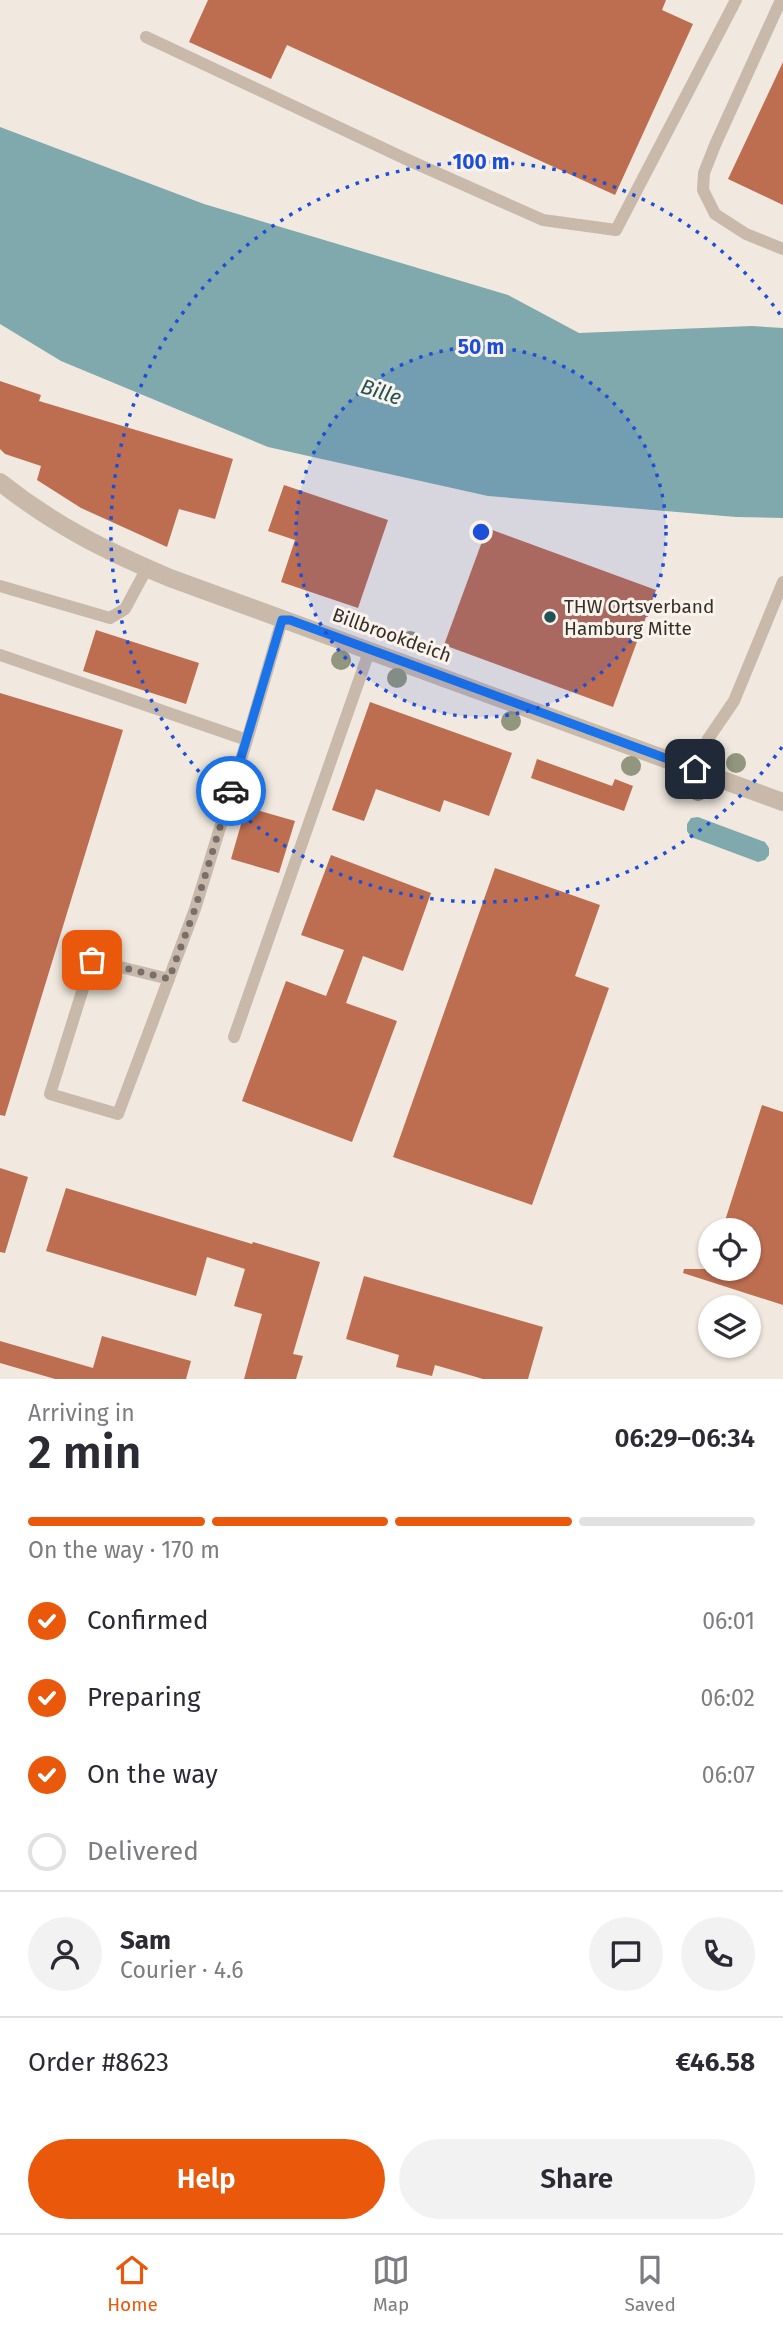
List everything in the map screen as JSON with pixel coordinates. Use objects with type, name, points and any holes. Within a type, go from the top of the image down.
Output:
[{"type":"street","name":"Billbrookdeich","points":[[0,482],[32,507],[76,535],[147,568],[282,620],[290,620],[370,649],[783,802]]},
{"type":"lane","points":[[146,37],[408,160],[543,219],[616,230],[736,0]]},
{"type":"lane","points":[[781,0],[715,145],[704,173],[704,190],[715,214],[746,234],[783,249]]},
{"type":"lane","points":[[0,586],[110,618],[125,609],[147,568]]},
{"type":"lane","points":[[695,769],[708,739],[734,701],[783,582]]},
{"type":"lane","points":[[169,979],[92,960],[50,1094],[118,1114],[169,979],[195,909],[282,620]]},
{"type":"lane","points":[[234,1037],[370,649]]},
{"type":"lane","points":[[0,655],[247,740]]},
{"type":"water","name":"Bille","points":[[0,127],[204,204],[508,295],[579,333],[752,326],[783,328],[783,518],[736,517],[488,496],[268,447],[61,361],[0,324]]},
{"type":"water","points":[[698,817],[765,842],[769,855],[758,862],[691,837],[687,824],[691,818]]},
{"type":"building","points":[[208,0],[666,0],[662,10],[693,24],[615,195],[287,45],[271,79],[189,42]]},
{"type":"building","points":[[783,62],[783,205],[728,179]]},
{"type":"building","points":[[0,381],[41,395],[39,401],[233,459],[215,519],[179,509],[167,547],[81,508],[37,480],[41,466],[5,454],[0,449]]},
{"type":"building","points":[[284,485],[388,520],[358,608],[281,582],[295,540],[268,531]]},
{"type":"building","name":"THW Ortsverband Hamburg Mitte","points":[[487,528],[656,590],[613,707],[444,645]]},
{"type":"building","points":[[96,630],[199,663],[186,704],[83,671]]},
{"type":"building","points":[[0,693],[123,730],[5,1116],[0,1115]]},
{"type":"building","points":[[370,702],[512,753],[489,816],[444,800],[440,812],[376,789],[364,821],[332,810]]},
{"type":"building","points":[[537,759],[612,786],[615,779],[633,786],[624,811],[531,778]]},
{"type":"building","points":[[246,807],[295,821],[279,873],[231,859]]},
{"type":"building","points":[[331,855],[431,893],[403,971],[363,956],[346,1003],[397,1021],[352,1142],[242,1101],[286,981],[326,996],[344,950],[301,935]]},
{"type":"building","points":[[495,868],[600,905],[575,976],[609,988],[532,1205],[393,1157]]},
{"type":"building","points":[[762,1105],[783,1112],[783,1305],[761,1298],[761,1295],[752,1295],[708,1281],[761,1281],[761,1218],[726,1218]]},
{"type":"building","points":[[0,1168],[28,1177],[5,1253],[0,1252]]},
{"type":"building","points":[[66,1188],[320,1262],[293,1354],[303,1356],[296,1379],[244,1379],[262,1314],[234,1306],[245,1269],[207,1257],[196,1296],[46,1251]]},
{"type":"building","points":[[684,1269],[698,1269],[698,1278],[683,1273]]},
{"type":"building","points":[[364,1276],[543,1327],[528,1379],[483,1379],[435,1365],[432,1376],[396,1367],[399,1355],[346,1339]]},
{"type":"building","points":[[102,1336],[191,1361],[186,1379],[55,1379],[0,1363],[0,1341],[93,1368]]},
{"type":"way so far","points":[[92,960],[169,979],[195,909],[231,791]]},
{"type":"place","name":"THW Ortsverband Hamburg Mitte","points":[[550,617]]},
{"type":"route","points":[[231,791],[282,620],[290,620],[695,769]]}]
